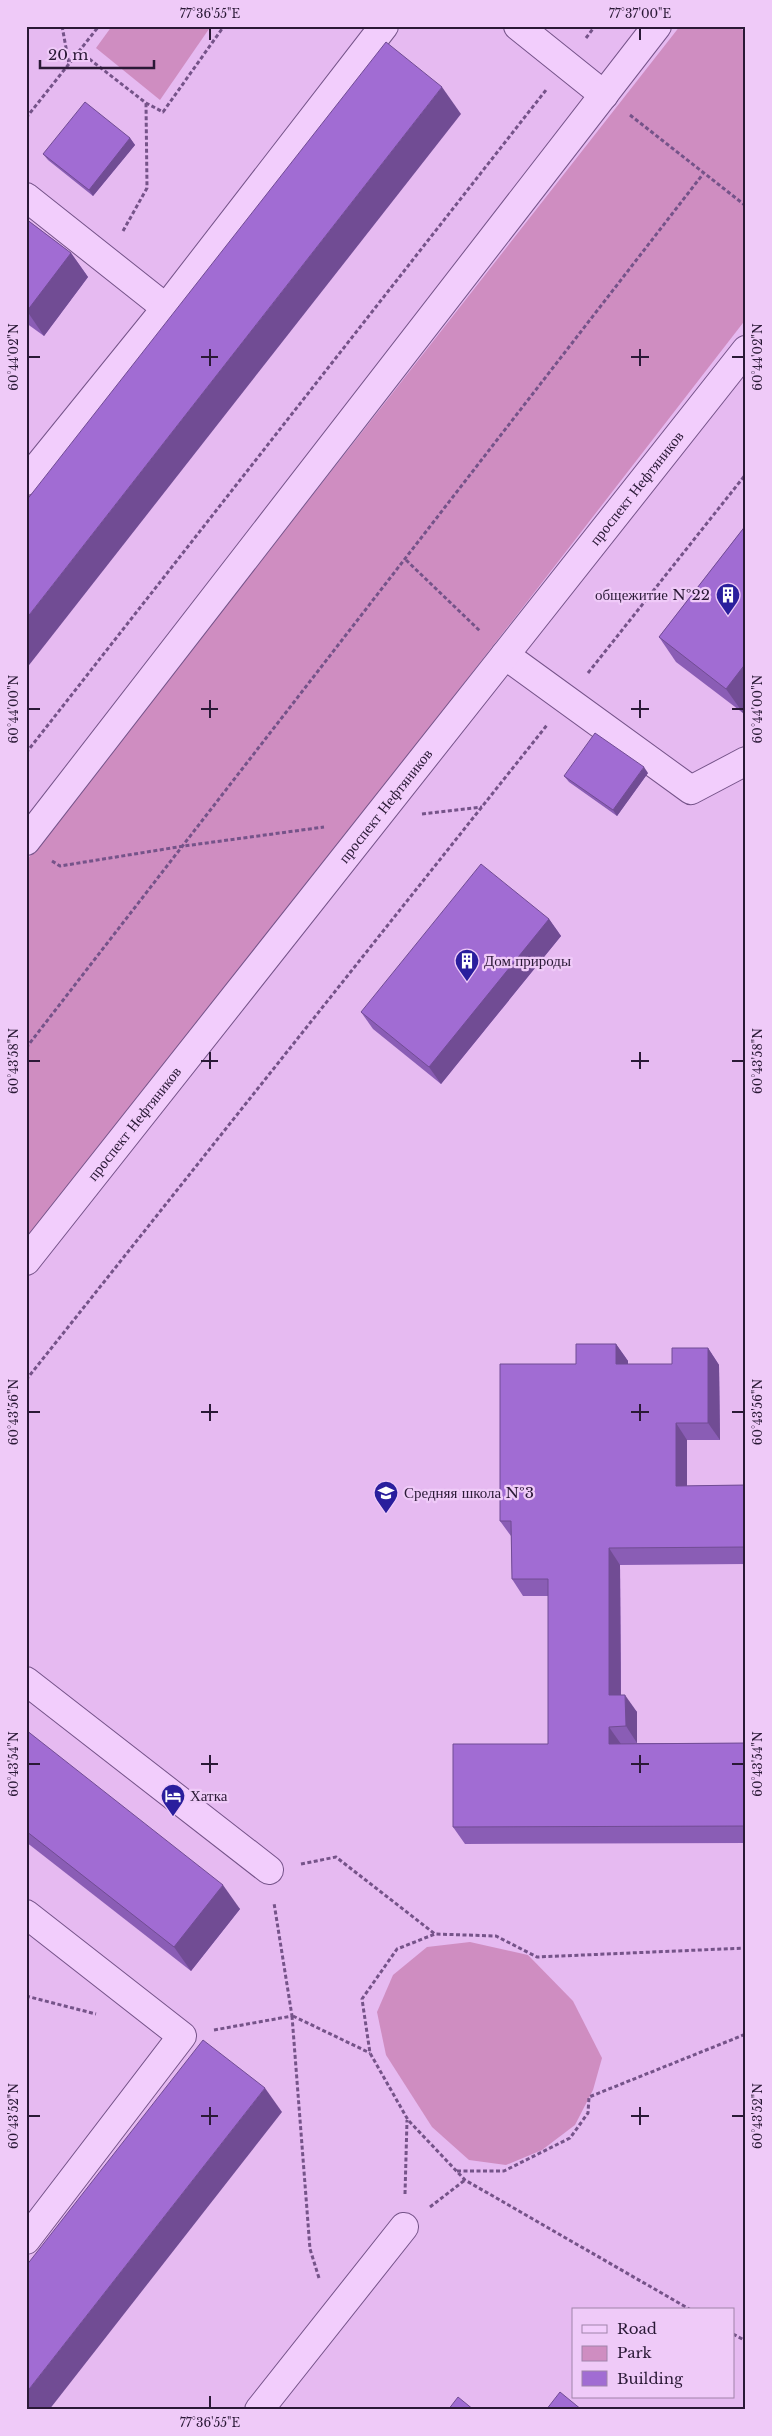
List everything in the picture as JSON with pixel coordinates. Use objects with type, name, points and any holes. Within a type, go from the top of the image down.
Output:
[{"type":"street","points":[[26,481],[166,308],[384,26]]},
{"type":"street","points":[[518,26],[604,94]]},
{"type":"street","points":[[36,849],[657,26]]},
{"type":"street","points":[[26,197],[166,308]]},
{"type":"street","name":"проспект Нефтяников","points":[[26,1261],[746,350]]},
{"type":"street","points":[[506,655],[691,790],[746,761]]},
{"type":"street","points":[[26,1681],[269,1870]]},
{"type":"street","points":[[26,1914],[182,2036],[26,2240]]},
{"type":"street","points":[[259,2410],[404,2227]]},
{"type":"path","points":[[62,26],[69,64]]},
{"type":"path","points":[[26,118],[99,26]]},
{"type":"path","points":[[79,52],[146,103],[163,112],[224,26]]},
{"type":"path","points":[[26,753],[596,26]]},
{"type":"path","points":[[604,94],[703,174],[746,206]]},
{"type":"path","points":[[106,260],[147,188],[146,103]]},
{"type":"path","points":[[26,1048],[406,560],[703,174]]},
{"type":"path","points":[[26,1380],[746,474]]},
{"type":"path","points":[[406,560],[506,655]]},
{"type":"path","points":[[36,849],[60,866],[184,846],[482,807]]},
{"type":"path","points":[[332,2318],[310,2249],[292,2016],[269,1870],[336,1857],[435,1934]]},
{"type":"path","points":[[688,2308],[465,2180],[408,2120],[370,2053],[362,1999],[397,1950],[435,1934],[496,1936],[537,1957],[746,1948]]},
{"type":"path","points":[[182,2036],[292,2016],[370,2053]]},
{"type":"path","points":[[456,2171],[504,2171],[570,2138],[588,2113],[590,2097],[746,2034]]},
{"type":"path","points":[[404,2227],[408,2120]]},
{"type":"path","points":[[404,2227],[465,2180]]},
{"type":"path","points":[[734,2335],[746,2341]]},
{"type":"green space","points":[[112,26],[211,26],[160,100],[96,48]]},
{"type":"green space","points":[[680,26],[738,26],[746,33],[746,319],[26,1249],[26,861]]},
{"type":"green space","points":[[470,1942],[528,1955],[573,2001],[602,2058],[593,2090],[575,2125],[542,2150],[506,2165],[469,2160],[432,2127],[386,2055],[377,2012],[393,1975],[427,1947]]},
{"type":"building","points":[[386,42],[442,87],[26,619],[26,501]]},
{"type":"building","points":[[85,102],[130,138],[89,190],[43,154]]},
{"type":"building","points":[[26,219],[71,253],[27,311],[26,311]]},
{"type":"building","points":[[746,525],[746,663],[726,689],[659,637]]},
{"type":"building","points":[[595,733],[644,767],[613,810],[564,776]]},
{"type":"building","name":"Дом природы","points":[[481,864],[549,919],[429,1067],[361,1012]]},
{"type":"building","points":[[576,1344],[616,1344],[616,1364],[672,1364],[672,1348],[708,1348],[708,1423],[676,1423],[676,1486],[746,1485],[746,1547],[609,1548],[609,1695],[625,1695],[626,1726],[609,1727],[609,1744],[746,1743],[746,1826],[453,1827],[453,1744],[548,1744],[548,1579],[512,1579],[511,1521],[500,1521],[500,1364],[576,1364]]},
{"type":"building","points":[[26,1730],[223,1885],[174,1947],[26,1831]]},
{"type":"building","points":[[203,2040],[265,2088],[26,2393],[26,2266]]},
{"type":"building","points":[[560,2392],[582,2410],[546,2410]]},
{"type":"building","points":[[458,2397],[474,2410],[448,2410]]},
{"type":"place","name":"общежитие №22","points":[[728,616]]},
{"type":"place","name":"Дом природы","points":[[467,982]]},
{"type":"place","name":"Средняя школа №3","points":[[386,1514]]},
{"type":"place","name":"Хатка","points":[[173,1817]]}]
